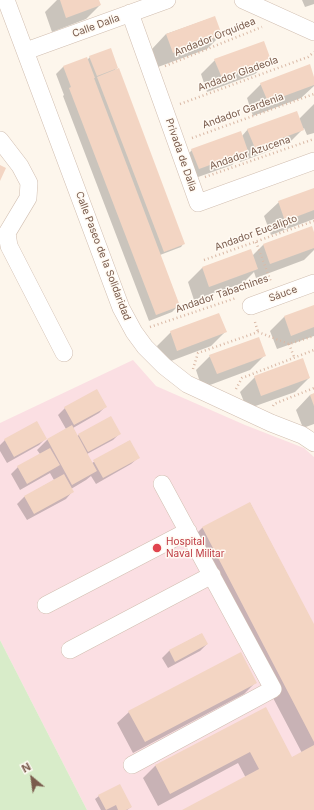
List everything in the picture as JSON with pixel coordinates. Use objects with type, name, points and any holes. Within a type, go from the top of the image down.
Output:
[{"type":"street","name":"Calle Paseo de la Solidaridad","points":[[6,0],[121,308],[134,332],[145,347],[164,366],[187,384],[228,404],[302,435],[314,443]]},
{"type":"street","name":"Calle Dalia","points":[[26,51],[167,0]]},
{"type":"street","points":[[243,0],[314,32]]},
{"type":"street","name":"Privada de Dalia","points":[[130,13],[198,203],[314,161]]},
{"type":"street","points":[[0,140],[20,166],[28,183],[28,198],[7,233],[9,246],[64,353]]},
{"type":"street","name":"Sáuce","points":[[247,301],[277,296],[314,283]]},
{"type":"street","points":[[132,765],[273,689],[162,484]]},
{"type":"street","points":[[46,605],[188,530]]},
{"type":"street","points":[[70,650],[212,575]]},
{"type":"path","name":"Andador Orquídea","points":[[152,72],[283,18]]},
{"type":"path","name":"Andador Gladeola","points":[[165,109],[308,58],[314,52]]},
{"type":"path","name":"Andador Gardenia","points":[[177,143],[314,94]]},
{"type":"path","name":"Andador Azucena","points":[[190,182],[314,139]]},
{"type":"path","name":"Andador Eucalipto","points":[[204,260],[314,221]]},
{"type":"path","points":[[256,242],[277,296]]},
{"type":"path","name":"Andador Tabachines","points":[[134,332],[247,301]]},
{"type":"path","points":[[187,384],[198,353],[258,332],[289,344],[314,336]]},
{"type":"path","points":[[289,344],[294,357]]},
{"type":"path","points":[[228,404],[242,378],[313,351]]},
{"type":"path","points":[[271,423],[274,404],[314,388]]},
{"type":"shaded area","name":"Hospital Naval Militar","points":[[133,360],[156,386],[245,425],[304,448],[314,457],[314,810],[87,810],[0,640],[0,423]]},
{"type":"green space","points":[[0,640],[87,810],[0,810]]},
{"type":"building","points":[[60,0],[99,0],[101,5],[66,18]]},
{"type":"building","points":[[215,16],[222,35],[173,53],[166,34]]},
{"type":"building","points":[[264,41],[271,60],[222,78],[214,59]]},
{"type":"building","points":[[111,48],[118,68],[97,76],[89,56]]},
{"type":"building","points":[[87,57],[180,306],[156,315],[69,88],[71,87],[63,66]]},
{"type":"building","points":[[310,64],[314,77],[314,85],[268,102],[260,83]]},
{"type":"building","points":[[119,68],[185,244],[164,252],[97,77]]},
{"type":"building","points":[[297,111],[304,130],[255,148],[247,129]]},
{"type":"building","points":[[241,131],[248,151],[199,169],[191,149]]},
{"type":"building","points":[[0,165],[6,168],[0,181]]},
{"type":"building","points":[[314,188],[314,210],[285,221],[278,201]]},
{"type":"building","points":[[312,226],[314,232],[314,248],[270,264],[263,244]]},
{"type":"building","points":[[251,249],[258,269],[209,287],[202,267]]},
{"type":"building","points":[[314,305],[314,327],[291,336],[284,316]]},
{"type":"building","points":[[219,313],[227,332],[177,351],[170,331]]},
{"type":"building","points":[[259,337],[266,356],[217,374],[209,355]]},
{"type":"building","points":[[303,358],[310,378],[261,396],[254,376]]},
{"type":"building","points":[[97,389],[107,407],[74,425],[64,407]]},
{"type":"building","points":[[314,393],[314,406],[310,395]]},
{"type":"building","points":[[111,416],[121,434],[88,452],[78,434]]},
{"type":"building","points":[[37,421],[47,439],[14,457],[4,439]]},
{"type":"building","points":[[72,425],[97,471],[72,485],[47,439]]},
{"type":"building","points":[[130,440],[140,458],[103,478],[93,460]]},
{"type":"building","points":[[50,448],[60,465],[27,484],[17,466]]},
{"type":"building","points":[[64,474],[74,492],[34,514],[24,496]]},
{"type":"building","points":[[250,502],[314,624],[314,742],[202,527]]},
{"type":"building","points":[[202,633],[208,644],[175,662],[169,650]]},
{"type":"building","points":[[241,652],[257,683],[145,742],[128,711]]},
{"type":"building","points":[[266,707],[292,757],[314,745],[314,810],[182,810],[259,769],[250,752],[170,794],[155,765]]},
{"type":"building","points":[[120,784],[132,807],[126,810],[118,810],[116,805],[106,810],[98,795]]},
{"type":"place","name":"Hospital Naval Militar","points":[[157,548]]}]
